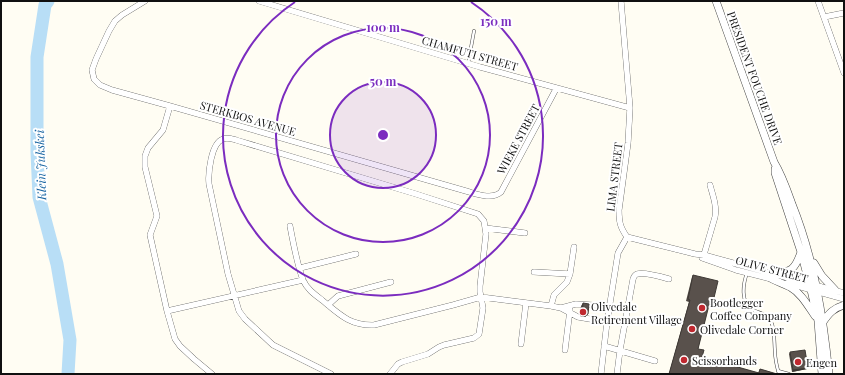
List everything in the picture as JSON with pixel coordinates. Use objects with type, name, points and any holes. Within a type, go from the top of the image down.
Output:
[{"type":"street","name":"STERKBOS AVENUE","points":[[145,1],[122,15],[115,21],[109,31],[92,70],[93,75],[100,85],[112,90],[466,191],[486,196],[494,196]]},
{"type":"street","name":"CHAMFUTI STREET","points":[[259,1],[468,64],[630,108]]},
{"type":"street","name":"LIMA STREET","points":[[621,1],[630,108],[628,143],[619,210],[619,221],[622,230],[627,237]]},
{"type":"street","name":"PRESIDENT FOUCHE DRIVE","points":[[716,1],[774,162],[775,173],[805,251],[821,322],[829,374]]},
{"type":"street","points":[[818,1],[844,73]]},
{"type":"street","points":[[824,17],[844,13]]},
{"type":"street","name":"WIEKE STREET","points":[[494,196],[501,192],[510,177],[556,89]]},
{"type":"street","points":[[170,106],[163,130],[146,151],[144,161],[157,216],[150,235],[175,339],[180,346],[212,374]]},
{"type":"street","points":[[332,374],[273,345],[245,319],[239,310],[228,274],[208,174],[213,150],[217,144],[225,138],[416,194],[478,214],[484,221],[486,234],[480,286],[483,308],[479,334],[476,337],[444,345],[428,354],[402,362],[398,364],[390,374]]},
{"type":"street","points":[[703,257],[716,211],[710,185]]},
{"type":"street","points":[[290,226],[303,280],[309,290],[348,320],[365,325],[381,323],[481,297],[561,308],[578,317],[607,322]]},
{"type":"street","points":[[486,228],[525,233]]},
{"type":"street","points":[[601,374],[607,322],[618,253],[627,237]]},
{"type":"street","name":"OLIVE STREET","points":[[627,237],[695,254],[736,270],[844,293]]},
{"type":"street","points":[[550,306],[554,295],[567,282],[570,274],[574,247]]},
{"type":"street","points":[[772,277],[792,270],[805,251],[819,272],[835,290]]},
{"type":"street","points":[[300,268],[356,254]]},
{"type":"street","name":"OLIVE STREET","points":[[703,257],[761,270],[772,277]]},
{"type":"street","points":[[534,272],[570,274]]},
{"type":"street","points":[[618,374],[620,350],[631,282],[634,276],[637,274],[644,274],[669,279]]},
{"type":"street","points":[[772,277],[797,292],[821,322],[832,310],[844,305]]},
{"type":"street","points":[[168,311],[303,280]]},
{"type":"street","points":[[328,305],[338,296],[392,282]]},
{"type":"street","name":"OLIVE STREET","points":[[814,287],[844,300]]},
{"type":"street","points":[[521,344],[526,303]]},
{"type":"street","points":[[561,308],[576,304],[610,306]]},
{"type":"street","points":[[565,350],[570,306]]},
{"type":"street","name":"PRESIDENT FOUCHE DRIVE","points":[[821,322],[822,374]]},
{"type":"street","points":[[604,346],[655,361]]},
{"type":"lane","points":[[468,64],[474,31]]},
{"type":"lane","points":[[747,272],[744,292],[745,300],[748,306],[753,310],[765,314],[769,318],[774,333],[775,360],[779,372],[789,374]]},
{"type":"building","name":"Olivedale Corner","points":[[693,275],[718,281],[712,306],[709,305],[698,349],[704,350],[702,357],[759,373],[760,369],[777,374],[669,374],[690,300],[688,299]]},
{"type":"building","points":[[583,303],[589,304],[588,314],[582,313]]},
{"type":"building","points":[[805,350],[808,368],[793,370],[790,352]]},
{"type":"waterway","name":"Klein Jukskei","points":[[48,1],[45,5],[37,57],[37,152],[39,197],[57,264],[70,340],[68,374]]},
{"type":"place","name":"Bootlegger Coffee Company","points":[[702,308]]},
{"type":"place","name":"Olivedale Retirement Village","points":[[583,312]]},
{"type":"place","name":"Olivedale Corner","points":[[692,329]]},
{"type":"place","name":"Scissorhands","points":[[684,360]]},
{"type":"place","name":"Engen","points":[[798,362]]}]
